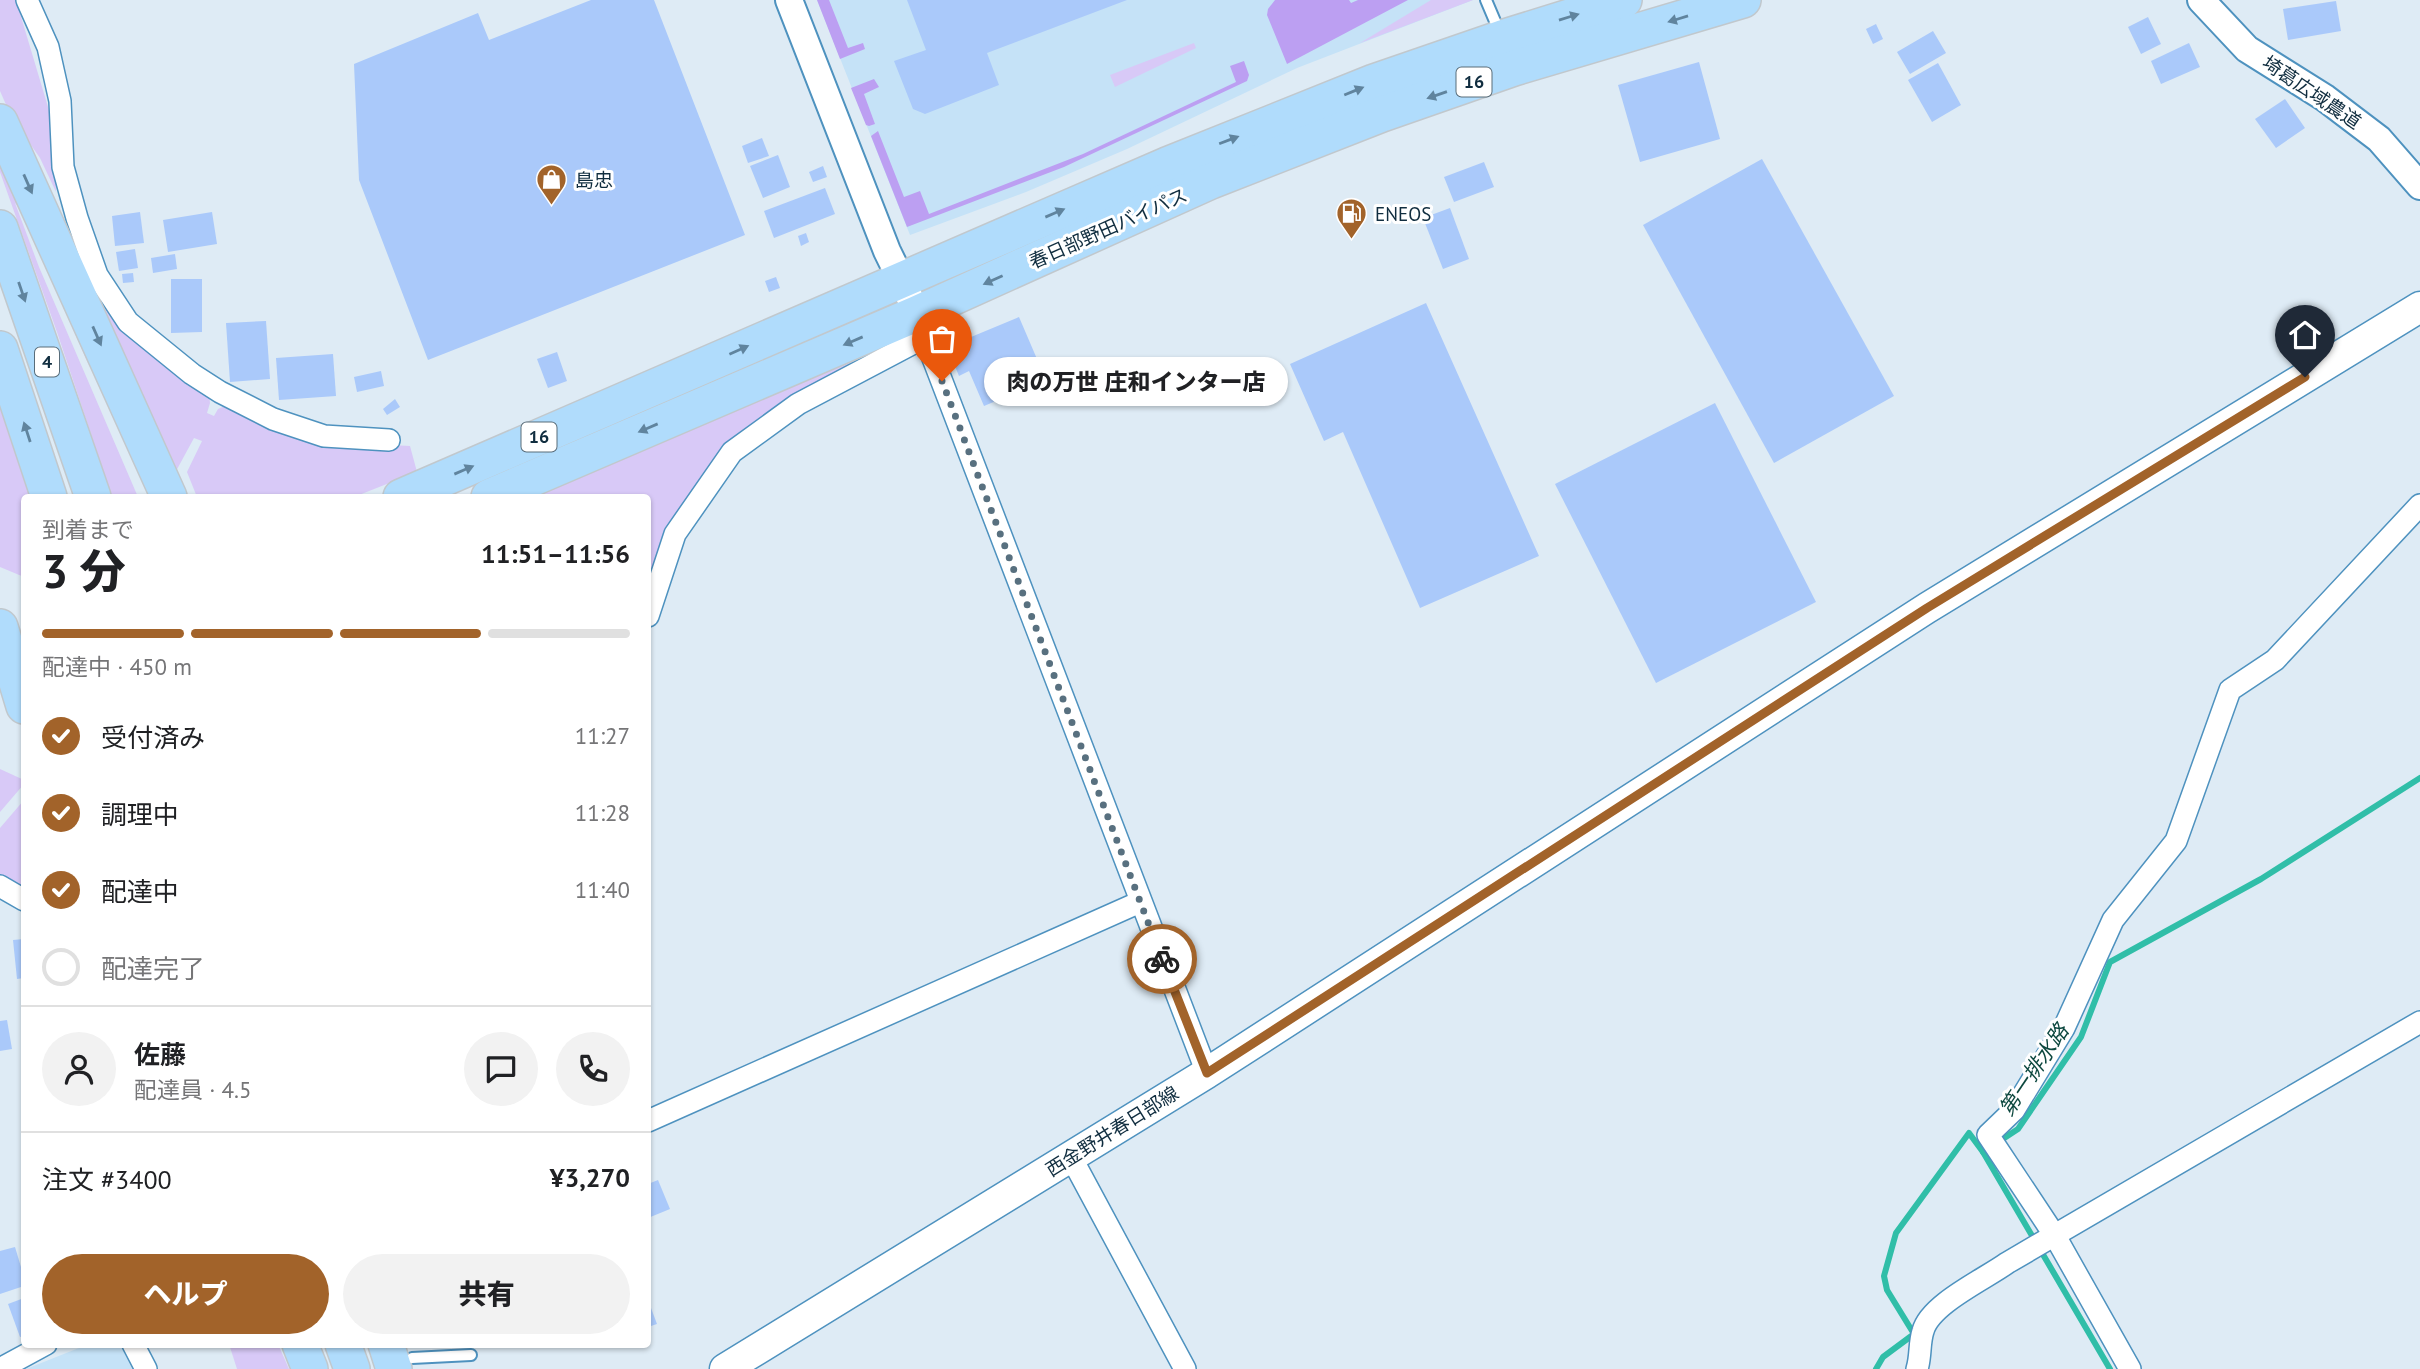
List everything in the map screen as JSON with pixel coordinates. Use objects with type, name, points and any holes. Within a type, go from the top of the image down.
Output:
[{"type":"highway","name":"春日部野田バイパス","points":[[408,494],[1167,164],[1374,82],[1624,0]]},
{"type":"highway","name":"春日部野田バイパス","points":[[497,494],[920,326],[1211,181],[1382,114],[1514,68],[1743,0]]},
{"type":"highway","points":[[0,121],[168,494]]},
{"type":"highway","name":"4","points":[[0,228],[92,494]]},
{"type":"highway","name":"4","points":[[0,348],[48,494]]},
{"type":"highway","points":[[0,627],[12,665],[18,703]]},
{"type":"highway","points":[[302,1348],[310,1369]]},
{"type":"highway","points":[[344,1348],[352,1369]]},
{"type":"main road","name":"西金野井春日部線","points":[[725,1369],[1207,1073],[1927,608],[2420,307]]},
{"type":"street","points":[[27,0],[48,47],[60,101],[63,167],[77,218],[97,275],[128,322],[220,393],[273,419],[324,436],[389,440]]},
{"type":"street","points":[[789,0],[887,251],[903,278],[1207,1073]]},
{"type":"street","name":"埼葛広域農道","points":[[2201,0],[2247,49],[2325,98],[2379,139],[2420,186]]},
{"type":"street","points":[[651,607],[675,534],[732,452],[798,404],[920,326]]},
{"type":"street","points":[[2130,1369],[2055,1236],[1988,1135],[2014,1110],[2064,1028],[2113,920],[2176,841],[2230,690],[2275,660],[2420,505]]},
{"type":"street","points":[[0,886],[21,898]]},
{"type":"street","points":[[651,1120],[1140,902]]},
{"type":"street","points":[[1917,1369],[1923,1329],[1933,1314],[2007,1263],[2420,1022]]},
{"type":"street","points":[[1072,1157],[1185,1369]]},
{"type":"street","points":[[0,1369],[39,1348]]},
{"type":"street","points":[[135,1348],[146,1369]]},
{"type":"lane","points":[[1486,0],[1502,38]]},
{"type":"lane","points":[[403,1357],[471,1354]]},
{"type":"shaded area","points":[[0,0],[16,0],[54,127],[56,192],[40,158],[26,138],[66,228],[98,283],[209,394],[207,413],[214,416],[218,409],[229,404],[372,444],[410,446],[417,472],[362,494],[196,494],[187,472],[202,441],[194,438],[175,473],[107,316],[63,234],[0,91]]},
{"type":"shaded area","points":[[817,0],[1473,0],[1297,68],[1127,149],[1026,192],[910,235]]},
{"type":"shaded area","points":[[817,0],[829,0],[848,48],[863,43],[865,49],[840,59]]},
{"type":"shaded area","points":[[1275,0],[1349,0],[1351,3],[1358,0],[1408,0],[1287,64],[1267,15]]},
{"type":"shaded area","points":[[1431,0],[1473,0],[1360,43]]},
{"type":"shaded area","points":[[1194,43],[1196,48],[1115,87],[1110,75]]},
{"type":"shaded area","points":[[1244,61],[1249,75],[1247,81],[1064,167],[907,227],[871,136],[878,131],[904,197],[920,191],[929,214],[1083,154],[1236,82],[1230,66]]},
{"type":"shaded area","points":[[874,79],[879,87],[864,94],[875,124],[869,126],[866,125],[851,88]]},
{"type":"shaded area","points":[[0,142],[91,370],[21,210],[15,203],[39,267],[137,494],[111,494],[0,172]]},
{"type":"shaded area","points":[[887,344],[892,347],[744,448],[651,587],[651,494],[539,494]]},
{"type":"shaded area","points":[[0,399],[31,494],[21,494],[21,576],[0,567]]},
{"type":"shaded area","points":[[0,769],[21,779],[21,788],[0,812]]},
{"type":"shaded area","points":[[21,804],[21,888],[0,878],[0,828]]},
{"type":"shaded area","points":[[79,1348],[122,1348],[132,1369],[26,1369]]},
{"type":"shaded area","points":[[230,1348],[280,1348],[289,1369],[237,1369]]},
{"type":"building","name":"島忠","points":[[591,0],[654,0],[745,235],[428,360],[359,180],[354,64],[478,13],[489,40]]},
{"type":"building","points":[[907,0],[1127,0],[987,53],[999,85],[925,114],[913,109],[894,61],[926,50]]},
{"type":"building","points":[[2336,1],[2341,31],[2288,40],[2283,9]]},
{"type":"building","points":[[2148,17],[2161,44],[2141,54],[2128,27]]},
{"type":"building","points":[[1876,24],[1883,39],[1873,44],[1866,29]]},
{"type":"building","points":[[1933,31],[1946,53],[1910,74],[1897,52]]},
{"type":"building","points":[[2189,43],[2200,67],[2161,84],[2151,61]]},
{"type":"building","points":[[1699,62],[1720,139],[1640,162],[1618,85]]},
{"type":"building","points":[[1938,63],[1961,105],[1932,122],[1908,80]]},
{"type":"building","points":[[2285,99],[2305,128],[2276,148],[2255,119]]},
{"type":"building","points":[[762,138],[769,156],[748,163],[742,146]]},
{"type":"building","points":[[778,155],[790,187],[763,198],[750,166]]},
{"type":"building","points":[[1762,159],[1894,396],[1774,463],[1643,225]]},
{"type":"building","points":[[1484,162],[1494,187],[1454,202],[1444,177]]},
{"type":"building","points":[[823,166],[827,177],[813,182],[809,172]]},
{"type":"building","points":[[825,188],[835,214],[774,238],[764,211]]},
{"type":"building","points":[[1450,208],[1469,259],[1443,269],[1423,218]]},
{"type":"building","points":[[140,212],[144,243],[115,246],[112,216]]},
{"type":"building","points":[[212,212],[217,244],[168,252],[163,220]]},
{"type":"building","points":[[806,233],[809,242],[801,246],[798,236]]},
{"type":"building","points":[[135,249],[138,268],[119,271],[116,252]]},
{"type":"building","points":[[175,254],[177,269],[153,273],[151,258]]},
{"type":"building","points":[[133,273],[134,282],[123,283],[122,274]]},
{"type":"building","points":[[776,277],[780,288],[769,292],[765,281]]},
{"type":"building","points":[[171,279],[202,279],[202,332],[171,333]]},
{"type":"building","points":[[1426,303],[1539,556],[1420,608],[1343,432],[1324,441],[1290,364]]},
{"type":"building","points":[[1019,317],[1046,380],[984,406],[969,371],[959,376],[947,347]]},
{"type":"building","points":[[266,321],[270,379],[230,382],[226,323]]},
{"type":"building","points":[[557,352],[567,381],[548,388],[537,359]]},
{"type":"building","points":[[333,354],[336,396],[279,400],[276,358]]},
{"type":"building","points":[[381,371],[384,386],[357,392],[354,377]]},
{"type":"building","points":[[395,399],[400,407],[387,415],[383,409]]},
{"type":"building","points":[[1715,403],[1816,602],[1656,683],[1555,484]]},
{"type":"building","points":[[21,939],[21,978],[17,979],[13,940]]},
{"type":"building","points":[[7,1020],[12,1049],[0,1051],[0,1021]]},
{"type":"building","points":[[658,1180],[670,1209],[651,1217],[651,1183]]},
{"type":"building","points":[[15,1247],[21,1267],[21,1287],[0,1294],[0,1251]]},
{"type":"building","points":[[21,1299],[21,1337],[20,1337],[8,1304]]},
{"type":"building","points":[[651,1308],[657,1324],[651,1326]]},
{"type":"waterway","name":"第一排水路","points":[[1983,1152],[2018,1129],[2081,1037],[2110,962],[2261,879],[2420,778]]},
{"type":"waterway","name":"第一排水路","points":[[1876,1369],[1883,1357],[1914,1334],[1887,1290],[1884,1276],[1896,1233],[1969,1133],[1983,1152],[2110,1369]]},
{"type":"way so far","points":[[942,381],[1162,959]]},
{"type":"place","name":"島忠","points":[[552,207]]},
{"type":"place","name":"ENEOS","points":[[1352,241]]},
{"type":"place","name":"肉の万世 庄和インター店","points":[[942,381]]},
{"type":"route","points":[[1162,959],[1207,1073],[1927,608],[2305,377]]}]
